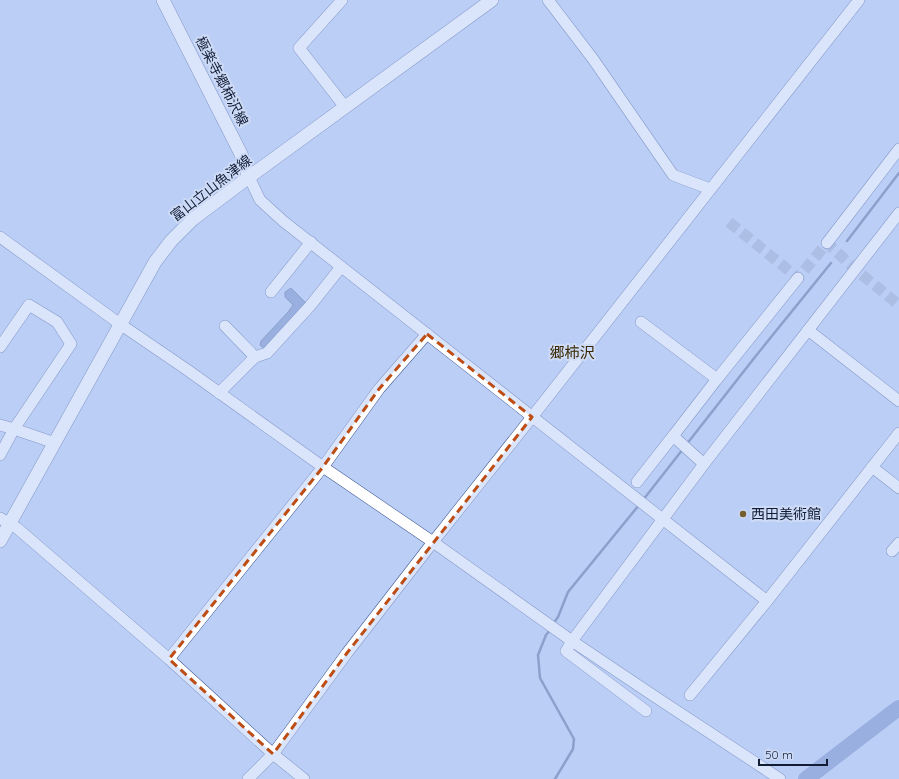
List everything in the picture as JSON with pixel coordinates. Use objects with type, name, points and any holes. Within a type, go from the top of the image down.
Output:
[{"type":"main road","name":"極楽寺郷柿沢線","points":[[163,0],[241,154],[249,177]]},
{"type":"main road","name":"富山立山魚津線","points":[[0,541],[5,521],[55,443],[155,262],[171,241],[193,219],[345,106],[492,0]]},
{"type":"street","points":[[342,0],[299,48],[345,106]]},
{"type":"street","points":[[548,0],[593,59],[673,176],[710,189]]},
{"type":"street","points":[[248,779],[272,754],[347,652],[859,0]]},
{"type":"street","points":[[827,243],[899,149]]},
{"type":"street","points":[[249,177],[260,200],[283,221],[767,601]]},
{"type":"street","points":[[646,711],[566,651],[704,464],[899,213]]},
{"type":"street","points":[[0,238],[572,641],[780,779]]},
{"type":"street","points":[[271,292],[311,242]]},
{"type":"street","points":[[219,393],[256,357],[267,353],[310,306],[341,267]]},
{"type":"street","points":[[637,482],[798,278]]},
{"type":"street","points":[[0,347],[29,304],[57,322],[71,344],[14,429],[0,455]]},
{"type":"street","points":[[641,322],[717,379]]},
{"type":"street","points":[[225,326],[256,357]]},
{"type":"street","points":[[808,330],[899,401]]},
{"type":"street","points":[[169,659],[323,467],[379,389],[427,334]]},
{"type":"street","points":[[0,425],[55,443]]},
{"type":"street","points":[[690,695],[767,601],[899,433]]},
{"type":"street","points":[[673,436],[704,464]]},
{"type":"street","points":[[872,467],[899,488]]},
{"type":"street","points":[[5,521],[17,528],[169,659],[272,754],[304,779]]},
{"type":"highlighted area","points":[[427,334],[532,417],[347,653],[273,754],[169,659],[323,467],[379,389]]},
{"type":"water","points":[[291,288],[308,305],[266,350],[260,345],[261,341],[293,305],[285,297],[285,292]]},
{"type":"waterway","points":[[847,241],[899,173]]},
{"type":"waterway","points":[[686,445],[831,263]]},
{"type":"waterway","points":[[643,500],[683,449]]},
{"type":"waterway","points":[[553,624],[558,617],[568,592],[639,505]]},
{"type":"waterway","points":[[550,630],[546,635],[538,655],[540,678],[574,739],[573,749],[555,779]]},
{"type":"waterway","points":[[806,779],[899,708]]},
{"type":"tunnel","points":[[729,222],[798,278],[827,243],[855,269],[899,305]]},
{"type":"place","name":"西田美術館","points":[[743,514]]},
{"type":"district","name":"郷柿沢","points":[[572,353]]}]
